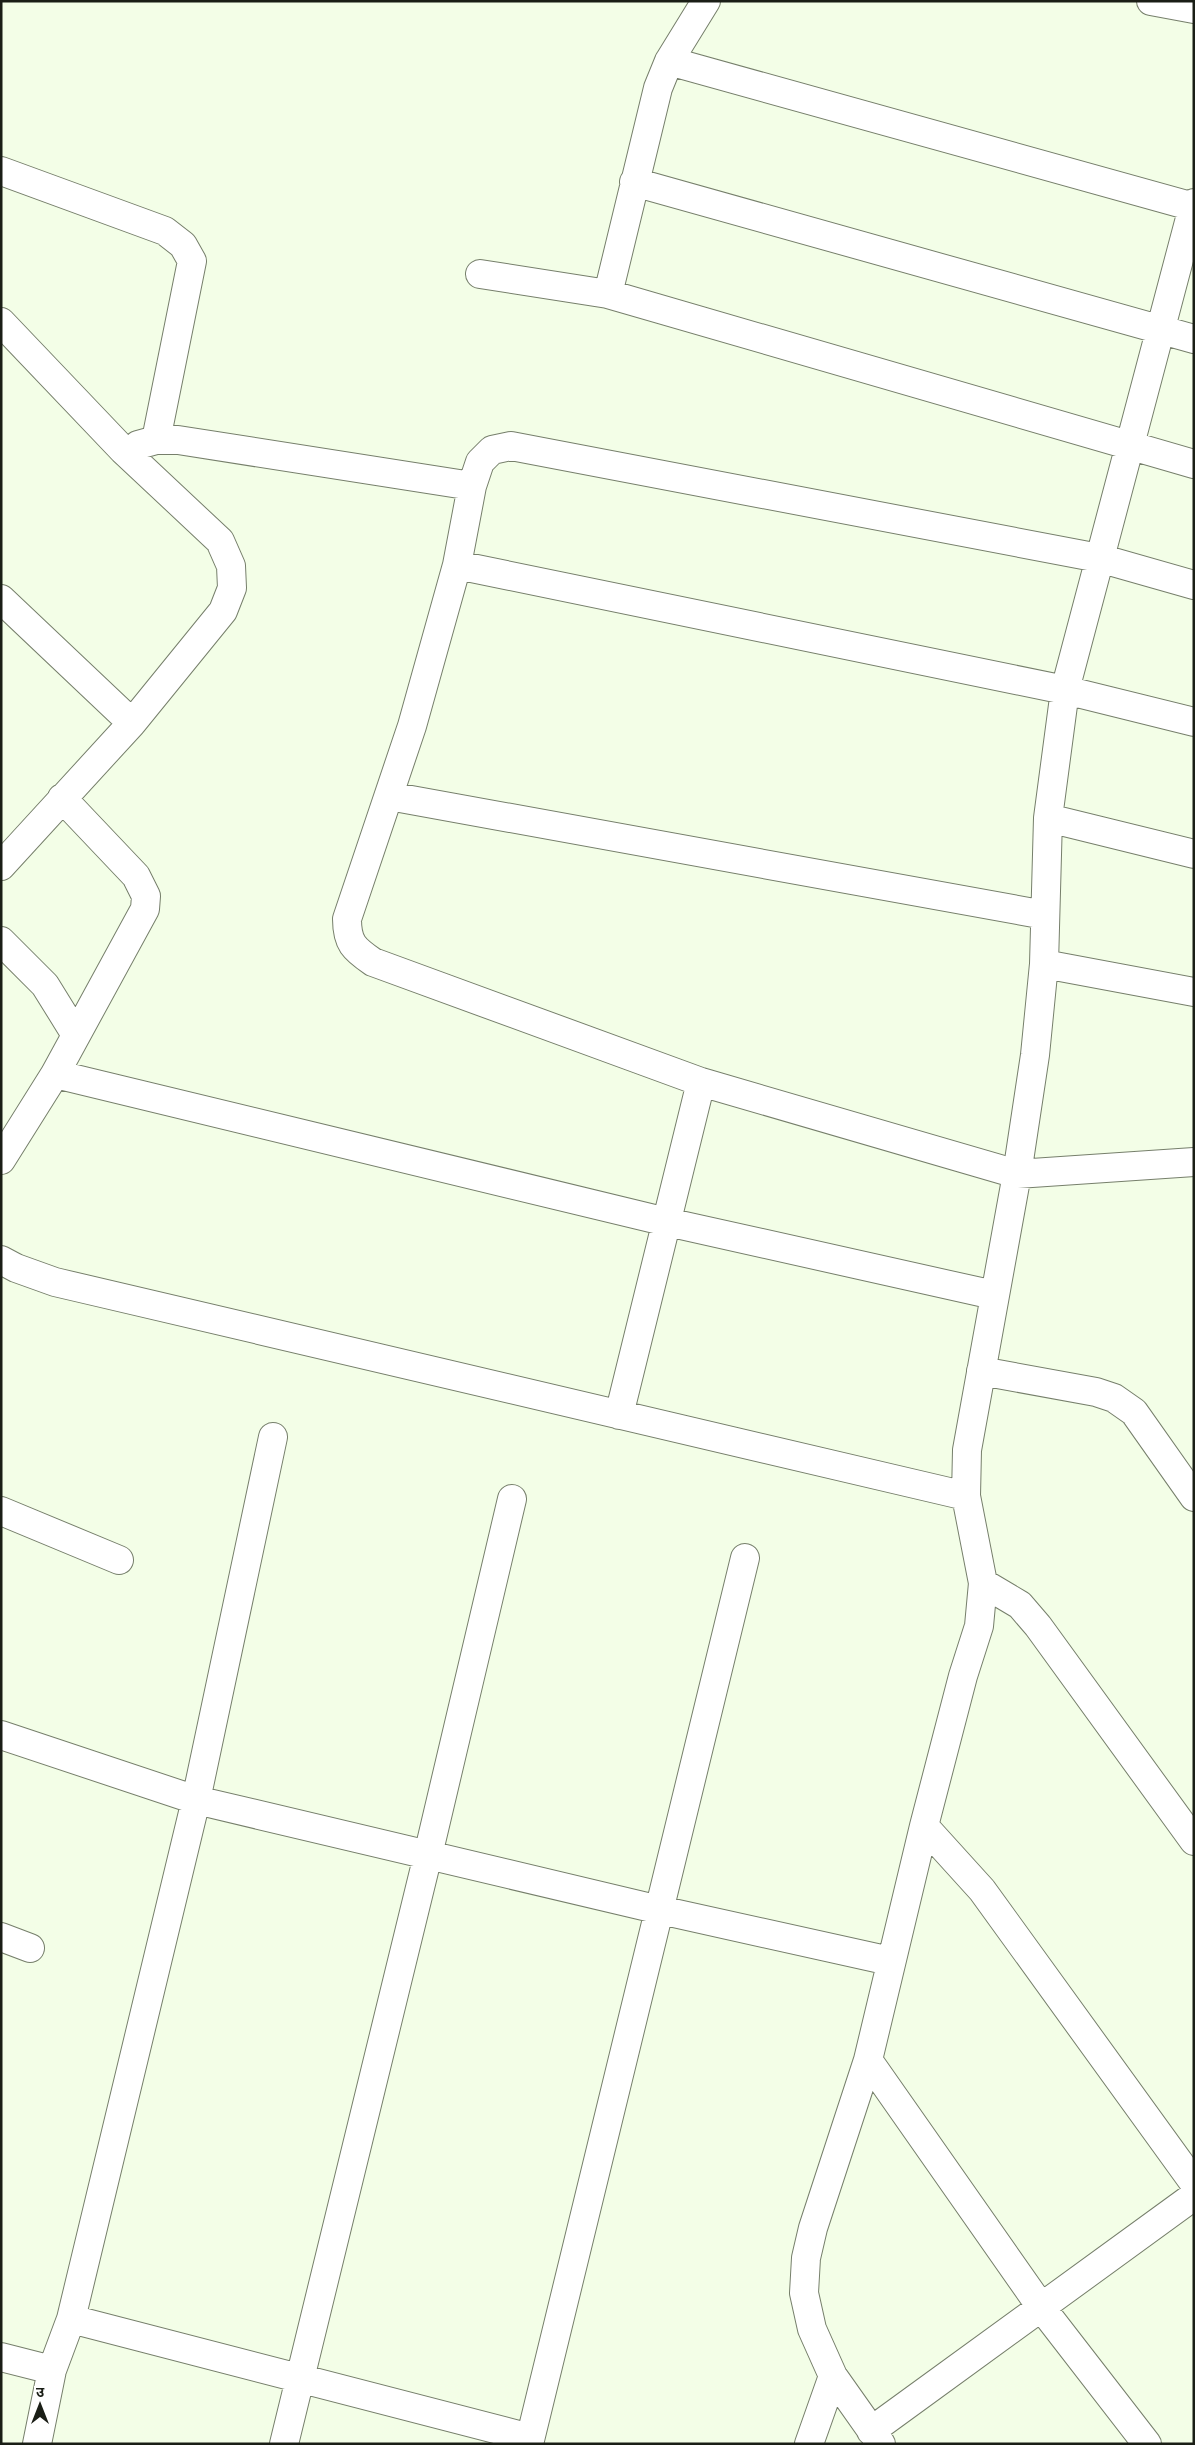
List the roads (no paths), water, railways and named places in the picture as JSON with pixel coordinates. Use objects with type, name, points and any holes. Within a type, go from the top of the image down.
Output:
[{"type":"street","points":[[608,294],[658,88],[669,61],[706,1]]},
{"type":"street","points":[[1151,1],[1194,10]]},
{"type":"street","points":[[669,61],[1193,206],[1065,690],[1048,818],[1044,964],[1035,1055],[1017,1174],[967,1450],[966,1496],[983,1583],[979,1626],[963,1676],[924,1826],[890,1961],[868,2060],[813,2228],[806,2258],[804,2293],[812,2328],[833,2376],[876,2437],[1041,2307],[1194,2196]]},
{"type":"street","points":[[1,172],[165,231],[183,245],[192,261],[156,440]]},
{"type":"street","points":[[634,182],[1194,339]]},
{"type":"street","points":[[480,274],[608,294],[1194,464]]},
{"type":"street","points":[[1,322],[124,450],[220,541],[231,566],[232,588],[223,611],[132,723],[1,866]]},
{"type":"street","points":[[124,450],[156,440],[178,440],[254,450],[472,486]]},
{"type":"street","points":[[1194,586],[1099,558],[511,446],[492,450],[480,462],[472,486],[457,565],[412,726],[347,919],[347,935],[357,951],[373,962],[701,1082],[1017,1174],[1194,1162]]},
{"type":"street","points":[[457,565],[1065,690],[1194,722]]},
{"type":"street","points":[[1,599],[132,723]]},
{"type":"street","points":[[388,796],[1045,915]]},
{"type":"street","points":[[1,1160],[55,1074],[145,909],[146,896],[136,876],[62,798]]},
{"type":"street","points":[[1048,818],[1194,854]]},
{"type":"street","points":[[1,941],[45,985],[76,1035]]},
{"type":"street","points":[[1044,964],[1194,992]]},
{"type":"street","points":[[55,1074],[667,1222],[994,1295]]},
{"type":"street","points":[[618,1415],[701,1082]]},
{"type":"street","points":[[1,1260],[16,1268],[55,1282],[966,1496]]},
{"type":"street","points":[[980,1371],[1096,1392],[1114,1398],[1134,1412],[1194,1497]]},
{"type":"street","points":[[36,2444],[52,2370],[71,2319],[196,1800],[273,1437]]},
{"type":"street","points":[[284,2444],[428,1855],[512,1499]]},
{"type":"street","points":[[1,1511],[119,1560]]},
{"type":"street","points":[[71,2319],[530,2441],[745,1558]]},
{"type":"street","points":[[983,1583],[1020,1605],[1038,1626],[1194,1841]]},
{"type":"street","points":[[1,1735],[196,1800],[660,1910],[890,1961]]},
{"type":"street","points":[[924,1826],[982,1890],[1194,2183]]},
{"type":"street","points":[[1,1937],[30,1948]]},
{"type":"street","points":[[868,2060],[1041,2307],[1147,2444]]},
{"type":"street","points":[[1,2356],[52,2370]]},
{"type":"street","points":[[809,2444],[833,2376]]}]
